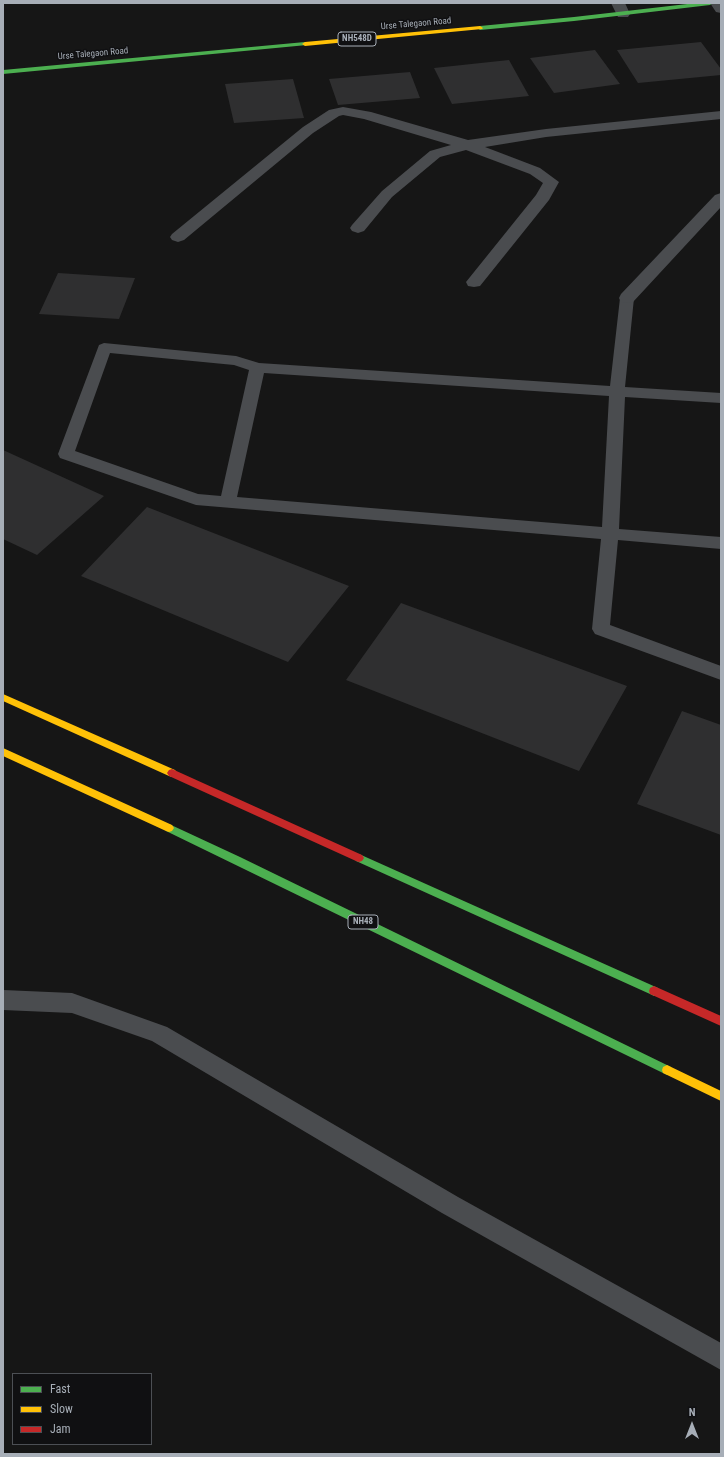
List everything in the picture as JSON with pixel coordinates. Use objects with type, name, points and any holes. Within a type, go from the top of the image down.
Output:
[{"type":"highway","name":"Urse Talegaon Road","points":[[3,72],[621,8],[710,3]]},
{"type":"highway","points":[[3,697],[721,1021]]},
{"type":"highway","name":"NH48","points":[[3,752],[244,864],[721,1096]]},
{"type":"street","points":[[717,3],[721,9]]},
{"type":"street","points":[[178,237],[308,130],[334,113],[342,111],[366,115],[467,145],[535,171],[551,182],[543,196],[474,282]]},
{"type":"street","points":[[358,228],[387,194],[435,154],[467,145],[546,133],[721,116]]},
{"type":"street","points":[[627,298],[721,198]]},
{"type":"lane","points":[[627,298],[617,392],[610,534],[601,629],[721,673]]},
{"type":"lane","points":[[721,398],[257,368],[236,361],[104,348],[66,454],[196,499],[721,543]]},
{"type":"lane","points":[[228,501],[257,368]]},
{"type":"lane","points":[[3,1000],[72,1003],[159,1034],[450,1206],[721,1357]]},
{"type":"building","points":[[701,42],[721,69],[721,75],[638,83],[617,50]]},
{"type":"building","points":[[595,50],[620,84],[554,93],[530,58]]},
{"type":"building","points":[[509,60],[529,96],[452,104],[434,68]]},
{"type":"building","points":[[410,72],[420,98],[338,105],[329,79]]},
{"type":"building","points":[[293,79],[304,118],[234,123],[225,84]]},
{"type":"building","points":[[58,273],[135,278],[119,319],[39,314]]},
{"type":"building","points":[[3,450],[104,496],[37,555],[3,539]]},
{"type":"building","points":[[147,507],[349,586],[288,662],[81,576]]},
{"type":"building","points":[[401,603],[627,686],[579,771],[346,680]]},
{"type":"building","points":[[682,711],[721,725],[721,835],[637,804]]},
{"type":"traffic: fast","points":[[480,28],[574,19],[710,3]]},
{"type":"traffic: fast","points":[[3,72],[305,44]]},
{"type":"traffic: fast","points":[[169,828],[667,1070]]},
{"type":"traffic: fast","points":[[359,858],[654,991]]},
{"type":"traffic: slow","points":[[305,44],[480,28]]},
{"type":"traffic: slow","points":[[3,697],[172,773]]},
{"type":"traffic: slow","points":[[3,752],[169,828]]},
{"type":"traffic: slow","points":[[667,1070],[721,1096]]},
{"type":"traffic: jam","points":[[172,773],[359,858]]},
{"type":"traffic: jam","points":[[654,991],[721,1021]]}]
